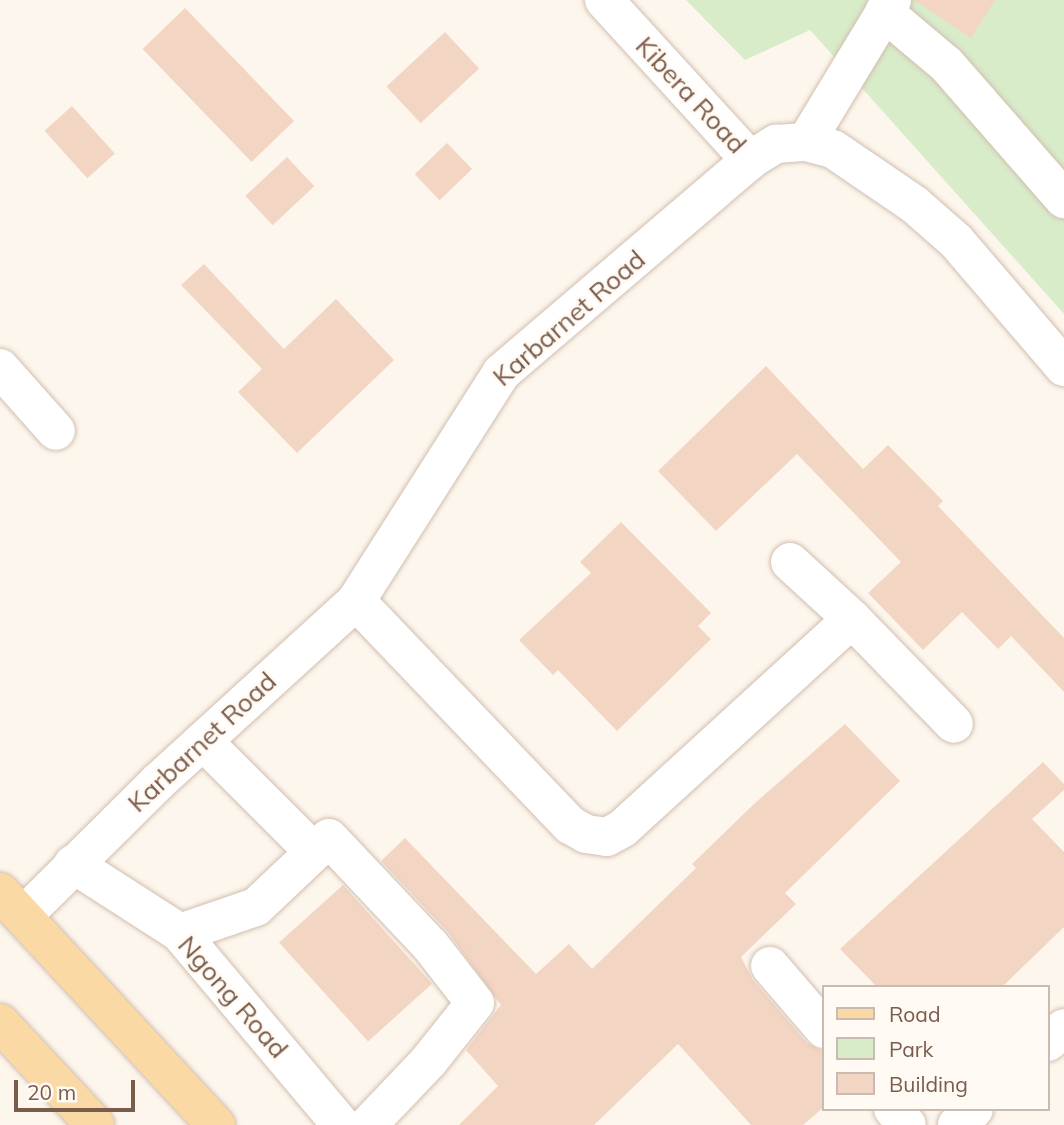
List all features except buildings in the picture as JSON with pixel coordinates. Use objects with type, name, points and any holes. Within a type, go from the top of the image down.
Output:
[{"type":"main road","points":[[12,904],[216,1125]]},
{"type":"main road","points":[[0,1023],[95,1125]]},
{"type":"street","name":"Kibera Road","points":[[604,0],[750,160]]},
{"type":"street","points":[[806,142],[888,6],[947,65],[1064,199]]},
{"type":"street","name":"Karbarnet Road","points":[[12,904],[73,864],[356,601],[501,373],[750,160],[776,144],[806,142],[833,149],[915,205],[956,241],[1060,354]]},
{"type":"street","points":[[0,368],[57,431]]},
{"type":"street","points":[[790,562],[852,619],[954,724]]},
{"type":"street","points":[[356,601],[570,825],[586,834],[607,837],[623,828],[852,619]]},
{"type":"street","points":[[203,741],[313,850]]},
{"type":"street","points":[[180,933],[256,907],[328,838],[430,945],[475,1003],[428,1062],[369,1125]]},
{"type":"street","name":"Ngong Road","points":[[73,864],[180,933],[341,1125]]},
{"type":"street","points":[[770,966],[822,1027]]},
{"type":"street","points":[[1050,1040],[1064,1028]]},
{"type":"street","points":[[895,1111],[907,1125]]},
{"type":"street","points":[[957,1125],[972,1111]]},
{"type":"green space","points":[[686,0],[1064,0],[1064,314],[810,30],[745,60]]}]
